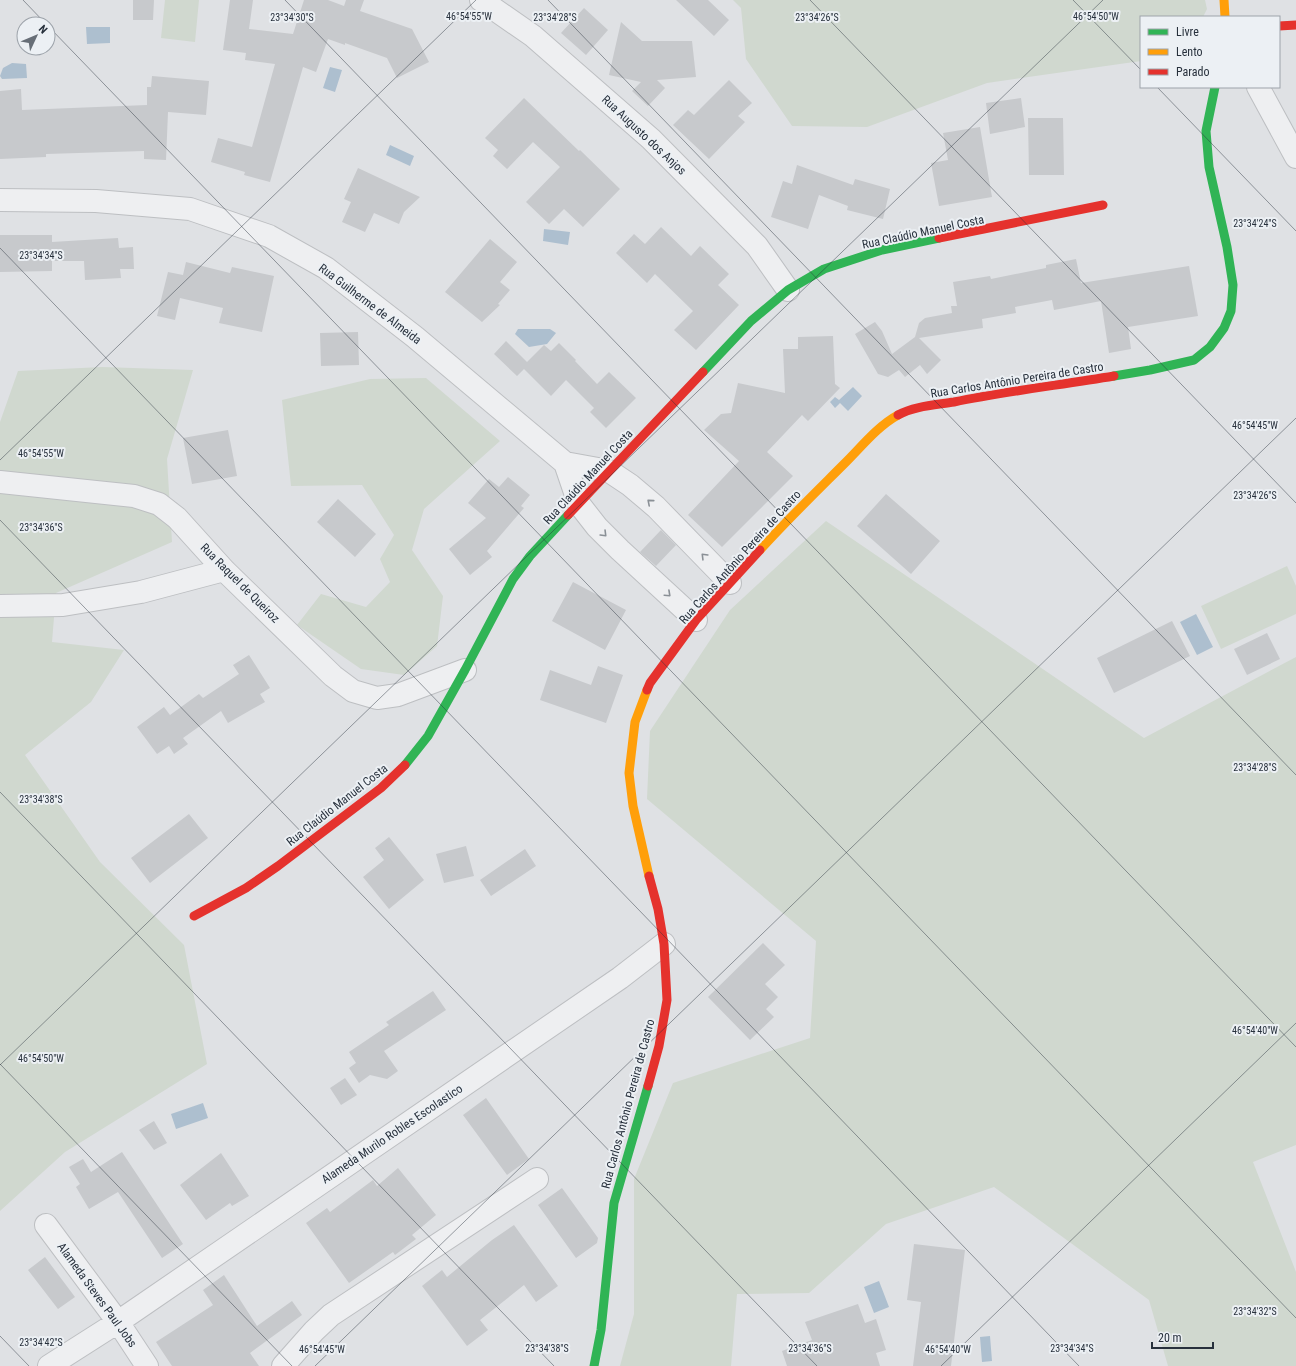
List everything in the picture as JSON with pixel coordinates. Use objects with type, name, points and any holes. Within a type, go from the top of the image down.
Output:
[{"type":"street","name":"Rua Augusto dos Anjos","points":[[481,0],[533,36],[651,139],[757,246],[788,290]]},
{"type":"street","points":[[1224,0],[1225,16]]},
{"type":"street","points":[[1280,26],[1296,25]]},
{"type":"street","name":"Rua Carlos Antônio Pereira de Castro","points":[[594,1366],[601,1330],[614,1202],[659,1046],[667,1000],[664,944],[658,909],[646,866],[633,806],[629,773],[635,722],[650,683],[696,620],[779,529],[867,440],[889,420],[902,413],[920,408],[1004,392],[1150,370],[1194,360],[1210,347],[1224,328],[1231,311],[1233,285],[1208,153],[1206,131],[1215,88]]},
{"type":"street","points":[[1259,88],[1296,157]]},
{"type":"street","name":"Rua Guilherme de Almeida","points":[[0,200],[96,201],[190,209],[269,236],[326,268],[409,332],[565,462],[609,471]]},
{"type":"street","name":"Rua Claúdio Manuel Costa","points":[[194,916],[246,888],[278,866],[381,788],[407,763],[428,736],[513,579],[530,556],[751,321],[788,290],[824,269],[882,250],[1103,205]]},
{"type":"street","points":[[565,462],[579,504],[597,526],[620,550],[696,620]]},
{"type":"street","points":[[609,471],[630,485],[656,507],[730,583]]},
{"type":"street","name":"Rua Raquel de Queiroz","points":[[0,482],[134,496],[159,504],[177,518],[224,570],[334,676],[353,691],[378,698],[398,696],[465,670]]},
{"type":"street","points":[[0,606],[63,605],[141,592],[224,570]]},
{"type":"street","name":"Alameda Murilo Robles Escolastico","points":[[50,1366],[118,1322],[620,978],[664,944]]},
{"type":"street","points":[[283,1366],[314,1331],[331,1315],[537,1179]]},
{"type":"street","name":"Alameda Steves Paul Jobs","points":[[46,1225],[118,1322],[147,1366]]},
{"type":"shaded area","points":[[165,0],[199,0],[195,42],[161,38]]},
{"type":"shaded area","points":[[733,0],[1205,0],[1207,9],[1204,16],[1140,16],[1140,61],[987,83],[867,127],[792,126],[746,59],[741,8]]},
{"type":"shaded area","points":[[102,367],[193,370],[167,459],[172,542],[56,593],[52,642],[124,650],[91,702],[25,755],[100,862],[184,945],[207,1064],[65,1152],[0,1211],[0,422],[18,371]]},
{"type":"shaded area","points":[[426,378],[500,441],[424,509],[412,550],[443,596],[437,646],[404,675],[361,669],[297,625],[321,594],[366,607],[390,582],[380,559],[394,535],[362,485],[291,486],[282,400],[370,379]]},
{"type":"shaded area","points":[[826,521],[1144,738],[1296,657],[1296,1145],[1253,1162],[1296,1272],[1296,1366],[1168,1366],[1149,1300],[994,1187],[886,1224],[809,1293],[737,1294],[731,1366],[620,1366],[634,1314],[634,1179],[673,1083],[810,1038],[816,941],[647,799],[650,731],[730,610]]},
{"type":"shaded area","points":[[1287,566],[1296,586],[1296,614],[1221,649],[1201,606]]},
{"type":"water","points":[[86,27],[110,27],[110,43],[87,44]]},
{"type":"water","points":[[12,63],[26,64],[27,78],[2,79],[0,76],[3,68]]},
{"type":"water","points":[[330,67],[342,70],[335,92],[323,88]]},
{"type":"water","points":[[390,145],[414,156],[410,166],[386,155]]},
{"type":"water","points":[[544,229],[570,232],[568,245],[543,241]]},
{"type":"water","points":[[518,329],[550,329],[556,333],[547,344],[529,347],[515,334]]},
{"type":"water","points":[[853,387],[862,396],[848,411],[840,403],[835,408],[830,402],[835,397],[839,400]]},
{"type":"water","points":[[1196,614],[1213,647],[1197,655],[1180,622]]},
{"type":"water","points":[[203,1103],[208,1118],[176,1129],[171,1114]]},
{"type":"water","points":[[879,1281],[889,1307],[874,1313],[864,1287]]},
{"type":"water","points":[[990,1336],[992,1361],[982,1362],[980,1337]]},
{"type":"building","points":[[133,0],[154,0],[153,20],[133,20]]},
{"type":"building","points":[[230,0],[253,0],[249,29],[293,34],[304,0],[328,0],[344,6],[346,0],[364,0],[360,11],[412,29],[429,62],[397,78],[387,58],[345,43],[345,45],[328,39],[316,72],[303,67],[270,182],[244,175],[245,172],[211,162],[218,138],[252,147],[275,64],[245,60],[246,53],[223,50]]},
{"type":"building","points":[[676,0],[708,0],[729,20],[714,36]]},
{"type":"building","points":[[584,8],[608,30],[586,55],[561,33]]},
{"type":"building","points":[[621,22],[642,41],[692,41],[696,77],[657,80],[665,88],[648,106],[632,91],[641,82],[609,75]]},
{"type":"building","points":[[152,76],[209,81],[206,115],[168,112],[166,160],[144,159],[144,151],[46,154],[46,157],[0,159],[0,91],[21,89],[22,110],[147,105],[147,87],[151,87]]},
{"type":"building","points":[[729,80],[752,103],[738,116],[745,122],[709,159],[673,125],[688,110],[694,115]]},
{"type":"building","points":[[524,98],[620,189],[583,227],[564,209],[549,224],[526,202],[560,167],[533,142],[507,169],[493,156],[498,150],[485,138]]},
{"type":"building","points":[[1021,98],[1025,127],[990,134],[986,103]]},
{"type":"building","points":[[1028,118],[1063,118],[1064,175],[1029,175]]},
{"type":"building","points":[[980,127],[992,197],[939,206],[931,163],[948,160],[943,133]]},
{"type":"building","points":[[797,165],[853,185],[855,179],[890,189],[883,219],[847,210],[848,206],[819,195],[808,229],[771,217],[783,181],[792,184]]},
{"type":"building","points":[[358,168],[420,197],[404,212],[399,224],[374,213],[365,232],[342,222],[351,202],[344,199]]},
{"type":"building","points":[[661,227],[691,256],[700,246],[729,274],[718,285],[739,305],[696,350],[674,330],[693,311],[655,274],[647,283],[616,253],[634,234],[645,244]]},
{"type":"building","points":[[0,235],[52,235],[52,242],[118,238],[119,248],[133,247],[134,269],[120,269],[121,278],[85,280],[84,261],[52,261],[52,271],[0,272]]},
{"type":"building","points":[[490,239],[517,262],[500,282],[510,290],[498,304],[500,305],[482,322],[445,292]]},
{"type":"building","points":[[1076,259],[1081,283],[1189,266],[1198,316],[1128,327],[1131,349],[1109,353],[1101,301],[1054,310],[1052,300],[1015,307],[1016,313],[982,319],[983,328],[919,338],[941,360],[927,374],[920,365],[905,377],[899,370],[888,377],[878,374],[855,334],[875,322],[882,331],[892,354],[915,337],[919,323],[925,318],[952,313],[951,306],[957,306],[953,282],[990,276],[991,279],[1046,268],[1046,265]]},
{"type":"building","points":[[186,262],[230,273],[232,267],[274,276],[262,332],[219,323],[223,308],[180,298],[175,320],[157,316],[168,272],[183,275]]},
{"type":"building","points":[[358,332],[359,365],[321,366],[320,333]]},
{"type":"building","points":[[833,336],[835,384],[840,388],[808,421],[802,415],[767,452],[793,476],[722,547],[688,515],[739,461],[704,430],[721,414],[731,413],[738,383],[785,393],[783,349],[798,349],[798,337]]},
{"type":"building","points":[[506,341],[527,362],[544,345],[551,351],[559,343],[597,384],[609,372],[636,398],[606,428],[590,412],[594,408],[566,380],[551,396],[524,369],[517,376],[494,354]]},
{"type":"building","points":[[228,430],[237,476],[192,484],[183,438]]},
{"type":"building","points":[[508,477],[530,495],[521,506],[524,508],[487,551],[492,557],[470,575],[449,549],[486,518],[468,503],[489,479],[499,487]]},
{"type":"building","points":[[886,494],[940,541],[911,574],[857,526]]},
{"type":"building","points":[[338,499],[376,534],[355,557],[317,522]]},
{"type":"building","points":[[661,530],[676,545],[656,566],[640,552]]},
{"type":"building","points":[[573,582],[626,610],[605,650],[552,621]]},
{"type":"building","points":[[1172,621],[1190,656],[1114,693],[1097,658]]},
{"type":"building","points":[[1267,633],[1280,659],[1247,675],[1234,649]]},
{"type":"building","points":[[249,655],[270,688],[260,694],[265,702],[228,723],[221,711],[183,738],[188,744],[174,754],[169,746],[157,754],[137,727],[164,707],[170,715],[199,694],[203,698],[239,674],[233,665]]},
{"type":"building","points":[[598,666],[623,675],[606,723],[540,700],[550,670],[591,685]]},
{"type":"building","points":[[189,814],[208,838],[150,883],[131,858]]},
{"type":"building","points":[[389,837],[424,880],[389,909],[363,877],[384,860],[375,848]]},
{"type":"building","points":[[466,846],[474,876],[444,883],[436,854]]},
{"type":"building","points":[[525,849],[536,866],[491,896],[480,880]]},
{"type":"building","points":[[763,943],[785,965],[765,984],[778,997],[766,1009],[774,1017],[750,1040],[708,997]]},
{"type":"building","points":[[433,991],[446,1010],[384,1051],[398,1071],[387,1079],[370,1075],[359,1083],[349,1068],[356,1063],[349,1052],[389,1025],[386,1022]]},
{"type":"building","points":[[345,1078],[357,1095],[341,1105],[330,1088]]},
{"type":"building","points":[[486,1098],[529,1159],[507,1175],[463,1115]]},
{"type":"building","points":[[154,1121],[167,1143],[154,1150],[139,1130]]},
{"type":"building","points":[[122,1152],[183,1244],[162,1258],[118,1192],[89,1209],[76,1187],[80,1184],[69,1167],[83,1159],[91,1172]]},
{"type":"building","points":[[221,1153],[249,1196],[232,1206],[230,1203],[206,1220],[180,1185]]},
{"type":"building","points":[[398,1168],[436,1215],[412,1235],[416,1239],[395,1255],[393,1252],[349,1283],[306,1223],[327,1208],[330,1212],[373,1180],[377,1186]]},
{"type":"building","points":[[562,1188],[598,1238],[597,1243],[576,1258],[538,1205]]},
{"type":"building","points":[[514,1225],[558,1286],[536,1302],[524,1285],[480,1320],[488,1330],[467,1346],[422,1286],[442,1270],[447,1277],[492,1240]]},
{"type":"building","points":[[914,1244],[965,1250],[951,1366],[913,1366],[921,1302],[907,1300]]},
{"type":"building","points":[[45,1257],[75,1297],[58,1309],[28,1270]]},
{"type":"building","points":[[224,1275],[257,1326],[292,1301],[302,1315],[250,1353],[259,1366],[172,1366],[156,1342],[213,1305],[203,1290]]},
{"type":"building","points":[[858,1304],[865,1323],[876,1319],[886,1350],[876,1353],[880,1366],[787,1366],[782,1351],[812,1340],[805,1322]]},
{"type":"traffic: fast","points":[[1114,376],[1194,360],[1210,347],[1224,328],[1231,311],[1233,285],[1227,247],[1209,167],[1206,131],[1215,88]]},
{"type":"traffic: fast","points":[[703,372],[751,321],[788,290],[824,269],[882,250],[939,238]]},
{"type":"traffic: fast","points":[[405,765],[428,736],[513,579],[530,556],[568,515]]},
{"type":"traffic: fast","points":[[594,1366],[601,1330],[614,1203],[648,1086]]},
{"type":"traffic: slow","points":[[1224,0],[1225,16]]},
{"type":"traffic: slow","points":[[760,550],[870,437],[898,415]]},
{"type":"traffic: slow","points":[[647,690],[635,722],[629,773],[633,806],[649,876]]},
{"type":"traffic: jam","points":[[1280,26],[1296,25]]},
{"type":"traffic: jam","points":[[939,238],[1103,205]]},
{"type":"traffic: jam","points":[[568,515],[703,372]]},
{"type":"traffic: jam","points":[[898,415],[925,406],[1114,376]]},
{"type":"traffic: jam","points":[[647,690],[650,683],[696,620],[760,550]]},
{"type":"traffic: jam","points":[[194,916],[246,888],[278,866],[381,788],[405,765]]},
{"type":"traffic: jam","points":[[648,1086],[659,1046],[667,1000],[664,944],[658,909],[649,876]]}]
